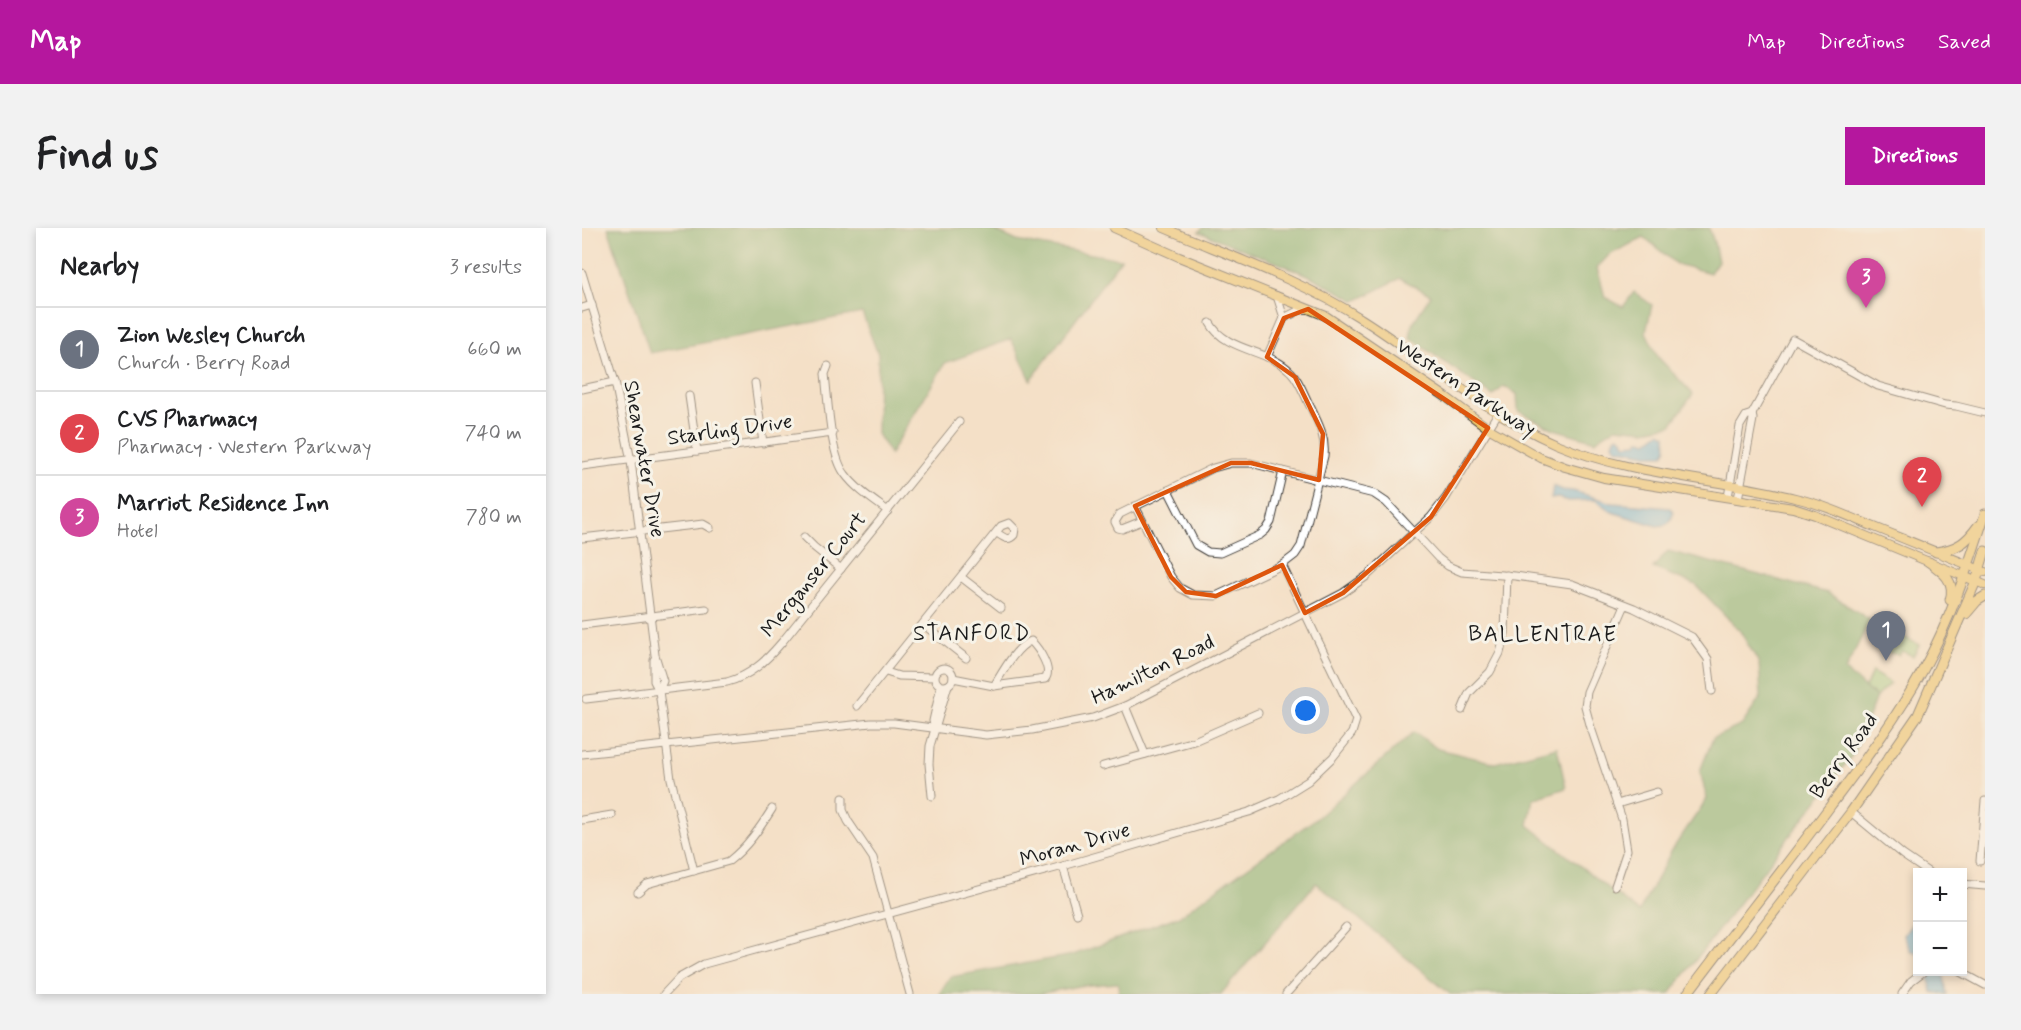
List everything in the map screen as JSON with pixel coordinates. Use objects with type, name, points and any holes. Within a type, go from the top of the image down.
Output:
[{"type":"highway","points":[[1936,552],[1954,549],[1965,542],[1985,515]]},
{"type":"highway","name":"Berry Road","points":[[1687,994],[1873,751],[1923,670],[1945,626],[1985,515]]},
{"type":"highway","name":"Berry Road","points":[[1711,994],[1851,813],[1918,715],[1959,622],[1980,583],[1985,551]]},
{"type":"highway","points":[[1929,562],[1944,573],[1953,592],[1945,626]]},
{"type":"highway","points":[[1959,622],[1977,601],[1985,597]]},
{"type":"main road","name":"Western Parkway","points":[[1114,228],[1179,257],[1326,316],[1488,428],[1541,458],[1588,475],[1771,503],[1815,515],[1980,583]]},
{"type":"main road","name":"Western Parkway","points":[[1164,228],[1276,274],[1332,300],[1498,413],[1524,429],[1553,442],[1592,458],[1819,504],[1982,571]]},
{"type":"street","name":"Shearwater Drive","points":[[582,273],[615,382],[631,461],[651,615],[655,655],[654,681],[659,691],[678,809],[694,872]]},
{"type":"street","points":[[1277,296],[1284,318]]},
{"type":"street","points":[[582,308],[592,305]]},
{"type":"street","points":[[1267,357],[1284,318],[1300,310],[1308,309]]},
{"type":"street","points":[[1135,506],[1171,577],[1180,588],[1193,595],[1216,596],[1282,565],[1295,555],[1301,546],[1319,480],[1325,445],[1323,434],[1290,371],[1267,357],[1224,339],[1215,333],[1210,323]]},
{"type":"street","points":[[1738,499],[1752,414],[1793,339],[1878,387],[1985,413]]},
{"type":"street","points":[[828,366],[825,374],[837,460],[853,483],[888,511]]},
{"type":"street","points":[[582,389],[615,382]]},
{"type":"street","points":[[755,383],[763,443]]},
{"type":"street","points":[[689,396],[697,451]]},
{"type":"street","name":"Hamilton Road","points":[[582,754],[871,723],[894,723],[974,734],[1011,734],[1093,718],[1125,706],[1305,613],[1343,593],[1367,576],[1431,517],[1446,498],[1498,413]]},
{"type":"street","points":[[1728,497],[1740,426],[1746,416],[1752,414]]},
{"type":"street","name":"Merganser Court","points":[[586,699],[727,682],[740,679],[754,670],[782,642],[959,422]]},
{"type":"street","name":"Starling Drive","points":[[582,466],[833,433]]},
{"type":"street","points":[[1142,521],[1122,529],[1116,525],[1117,516],[1135,506],[1213,468],[1229,463],[1251,463],[1378,496],[1449,566],[1462,572],[1507,575],[1572,584],[1625,605],[1692,637],[1708,658],[1712,691]]},
{"type":"street","points":[[1168,490],[1196,544],[1208,552],[1220,553],[1266,530],[1283,471]]},
{"type":"street","points":[[582,538],[703,524],[710,528]]},
{"type":"street","points":[[857,706],[997,533]]},
{"type":"street","points":[[804,537],[841,569]]},
{"type":"street","points":[[1282,565],[1305,613]]},
{"type":"street","points":[[1462,710],[1470,693],[1490,672],[1500,653],[1505,633],[1507,575]]},
{"type":"street","points":[[961,577],[1001,608]]},
{"type":"street","points":[[1615,886],[1627,850],[1622,819],[1585,706],[1587,692],[1625,605]]},
{"type":"street","points":[[582,625],[706,609]]},
{"type":"street","name":"Moran Drive","points":[[664,994],[679,978],[704,964],[1063,866],[1262,807],[1279,799],[1308,781],[1333,757],[1352,733],[1356,720],[1305,613]]},
{"type":"street","points":[[924,625],[966,658]]},
{"type":"street","points":[[953,678],[994,686],[1045,679],[1049,673],[1034,643],[1027,642],[1022,647],[1004,668],[994,686]]},
{"type":"street","points":[[934,677],[939,669],[946,668],[951,672],[953,678]]},
{"type":"street","points":[[886,672],[908,677],[934,677]]},
{"type":"street","points":[[934,677],[936,683],[944,686]]},
{"type":"street","points":[[932,795],[929,757],[935,729],[939,723],[944,686],[953,678]]},
{"type":"street","points":[[1125,706],[1145,754]]},
{"type":"street","points":[[1103,766],[1207,737],[1258,713]]},
{"type":"street","points":[[1617,804],[1657,792]]},
{"type":"street","points":[[843,798],[843,810],[848,821],[873,858],[910,994]]},
{"type":"street","points":[[1980,861],[1985,801]]},
{"type":"street","points":[[638,892],[647,884],[721,865],[737,855],[772,809]]},
{"type":"street","points":[[1851,813],[1921,868]]},
{"type":"street","points":[[582,819],[612,815]]},
{"type":"street","points":[[1063,866],[1077,914]]},
{"type":"street","points":[[1967,884],[1985,886]]},
{"type":"street","points":[[1286,994],[1346,927]]},
{"type":"street","points":[[1967,975],[1985,985]]},
{"type":"street","points":[[1902,994],[1918,976]]},
{"type":"highlighted area","points":[[1308,309],[1488,428],[1431,517],[1343,593],[1305,613],[1282,565],[1216,596],[1186,592],[1171,577],[1135,506],[1231,463],[1251,463],[1319,480],[1323,434],[1295,377],[1267,357],[1284,318]]},
{"type":"green space","points":[[608,228],[989,228],[1017,241],[1121,259],[1031,380],[1011,339],[945,363],[890,454],[877,434],[878,354],[862,313],[650,353]]},
{"type":"green space","points":[[1203,228],[1709,228],[1718,261],[1710,273],[1676,264],[1644,237],[1609,255],[1597,268],[1605,297],[1623,307],[1634,292],[1652,305],[1646,332],[1658,357],[1693,394],[1671,425],[1645,430],[1616,427],[1595,441],[1554,429],[1518,411],[1517,394],[1504,386],[1493,396],[1410,338],[1412,324],[1431,295],[1400,278],[1356,301],[1308,275],[1199,232]]},
{"type":"green space","points":[[1668,551],[1828,593],[1870,620],[1845,671],[1876,697],[1855,752],[1670,994],[1450,994],[1316,883],[1221,994],[1119,994],[1118,983],[1079,986],[1039,994],[939,994],[950,977],[1073,955],[1179,916],[1318,817],[1414,732],[1438,749],[1495,763],[1557,747],[1566,788],[1533,799],[1528,825],[1639,912],[1672,850],[1707,799],[1700,771],[1713,738],[1742,725],[1761,697],[1759,663],[1740,631],[1696,585],[1653,568]]},
{"type":"green space","points":[[1886,627],[1919,645],[1913,656],[1902,651],[1899,655],[1878,650]]},
{"type":"green space","points":[[1872,672],[1890,683],[1876,697],[1865,688]]},
{"type":"water","points":[[1660,432],[1666,435],[1667,448],[1663,455],[1616,448],[1613,444],[1618,436],[1625,444],[1638,443],[1639,440],[1648,441]]},
{"type":"water","points":[[1553,486],[1613,503],[1670,508],[1674,512],[1670,522],[1657,526],[1612,512],[1595,500],[1551,499]]},
{"type":"water","points":[[1913,922],[1913,952],[1910,950],[1904,935]]},
{"type":"water","points":[[1928,976],[1944,976],[1947,994],[1932,992]]},
{"type":"place","name":"Marriot Residence Inn","points":[[1866,308]]},
{"type":"place","name":"CVS Pharmacy","points":[[1922,507]]},
{"type":"place","name":"Zion Wesley Church","points":[[1886,661]]},
{"type":"district","name":"STANFORD","points":[[972,634]]},
{"type":"district","name":"BALLENTRAE","points":[[1543,635]]}]
